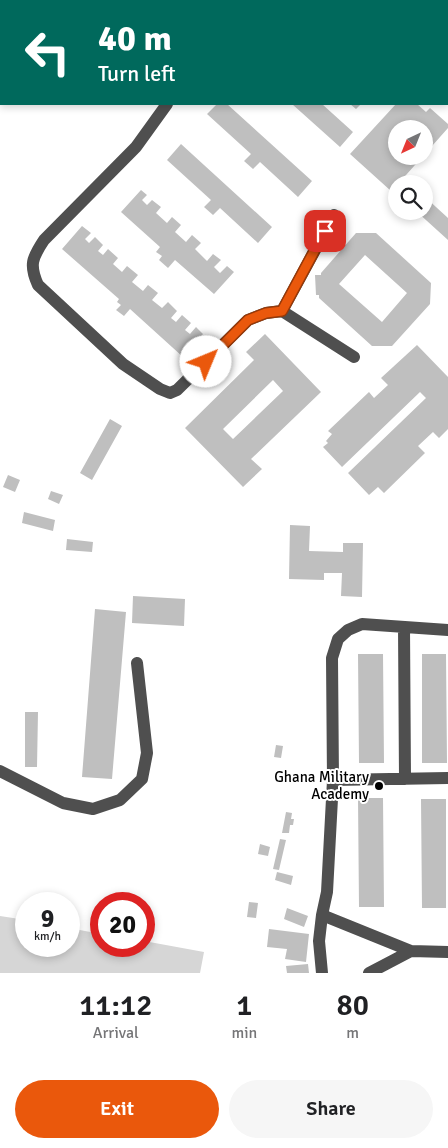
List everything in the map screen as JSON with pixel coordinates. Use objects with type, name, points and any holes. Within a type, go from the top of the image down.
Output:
[{"type":"street","points":[[166,105],[136,147],[44,240],[36,252],[32,263],[33,274],[38,285],[123,364],[160,389],[170,393],[177,390],[248,320],[266,313],[282,311],[354,357]]},
{"type":"street","points":[[282,311],[334,215]]},
{"type":"street","points":[[322,973],[319,940],[327,892],[333,780],[332,658],[338,640],[348,630],[362,624],[448,630]]},
{"type":"street","points":[[404,627],[405,779]]},
{"type":"street","points":[[0,771],[63,803],[93,809],[120,800],[142,779],[147,753],[137,663]]},
{"type":"street","points":[[333,780],[448,778]]},
{"type":"street","points":[[322,915],[411,951],[448,952]]},
{"type":"street","points":[[369,973],[411,951]]},
{"type":"shaded area","points":[[0,916],[15,918],[15,957],[80,957],[80,930],[90,932],[90,957],[155,957],[155,943],[204,952],[200,973],[0,973]]},
{"type":"building","points":[[216,105],[228,105],[312,181],[298,197],[260,162],[253,169],[244,161],[251,154],[207,114]]},
{"type":"building","points":[[293,105],[323,105],[353,132],[340,147]]},
{"type":"building","points":[[351,105],[360,105],[356,109]]},
{"type":"building","points":[[395,105],[418,105],[426,112],[430,108],[448,124],[448,128],[433,145],[433,120],[388,120],[388,165],[415,165],[406,175],[388,175],[388,188],[350,154]]},
{"type":"building","points":[[181,144],[272,227],[258,243],[220,208],[213,215],[204,207],[211,200],[167,160]]},
{"type":"building","points":[[141,190],[147,195],[142,200],[147,205],[152,200],[161,207],[156,213],[167,223],[172,217],[181,225],[175,232],[186,242],[192,235],[201,243],[195,249],[207,261],[213,254],[221,260],[214,267],[220,273],[227,266],[234,272],[214,294],[175,260],[168,268],[159,260],[162,256],[156,252],[160,247],[121,212]]},
{"type":"building","points":[[433,204],[448,218],[448,240],[426,220],[433,220]]},
{"type":"building","points":[[82,226],[91,233],[85,239],[89,243],[95,237],[103,245],[98,251],[103,255],[108,249],[118,258],[113,264],[122,272],[127,266],[138,275],[132,282],[143,291],[148,285],[158,293],[152,300],[162,308],[168,302],[177,311],[171,318],[176,322],[182,315],[191,323],[185,330],[190,334],[196,327],[203,334],[183,357],[130,309],[124,316],[116,310],[121,305],[117,302],[119,299],[62,249]]},
{"type":"building","points":[[356,233],[376,233],[431,283],[430,304],[392,346],[372,346],[319,298],[319,295],[316,295],[315,275],[321,275]],"holes":[[[365,255],[407,293],[382,322],[339,284]]]},
{"type":"building","points":[[265,334],[321,392],[251,459],[262,469],[243,487],[185,428],[254,360],[246,352]],"holes":[[[273,380],[283,391],[233,439],[223,429]]]},
{"type":"building","points":[[417,345],[448,377],[448,429],[439,438],[433,432],[418,446],[425,453],[384,493],[378,487],[369,495],[348,473],[426,398],[420,392],[342,467],[323,447],[328,443],[326,441],[332,434],[328,431],[369,392],[374,398],[388,385],[381,378]]},
{"type":"building","points":[[110,419],[122,426],[92,480],[80,473]]},
{"type":"building","points":[[8,475],[20,480],[15,492],[3,487]]},
{"type":"building","points":[[51,491],[63,495],[59,504],[48,499]]},
{"type":"building","points":[[24,512],[55,520],[53,531],[22,523]]},
{"type":"building","points":[[290,525],[310,526],[309,551],[343,552],[343,543],[363,543],[362,597],[341,596],[342,573],[324,573],[324,580],[289,579]]},
{"type":"building","points":[[67,539],[93,542],[92,552],[66,550]]},
{"type":"building","points":[[133,596],[185,599],[184,626],[132,623]]},
{"type":"building","points":[[95,609],[126,612],[112,779],[82,777]]},
{"type":"building","points":[[358,654],[383,654],[384,763],[359,763]]},
{"type":"building","points":[[422,654],[446,654],[447,763],[422,763]]},
{"type":"building","points":[[25,712],[38,712],[37,767],[25,767]]},
{"type":"building","points":[[276,745],[283,746],[281,758],[274,757]]},
{"type":"building","points":[[358,798],[383,798],[384,907],[359,907]]},
{"type":"building","points":[[421,799],[446,799],[446,908],[422,908]]},
{"type":"building","points":[[286,812],[292,813],[293,825],[290,825],[289,833],[282,833]]},
{"type":"building","points":[[280,839],[286,840],[279,870],[273,869]]},
{"type":"building","points":[[260,844],[270,847],[268,856],[258,854]]},
{"type":"building","points":[[277,872],[293,876],[291,885],[275,880]]},
{"type":"building","points":[[249,902],[258,903],[256,918],[247,917]]},
{"type":"building","points":[[287,908],[308,916],[304,927],[284,919]]},
{"type":"building","points":[[269,929],[309,934],[306,962],[285,959],[287,949],[267,947]]},
{"type":"building","points":[[308,964],[309,973],[287,973],[286,966]]},
{"type":"place","name":"Ghana Military Academy","points":[[379,786]]},
{"type":"route","points":[[206,362],[248,320],[266,313],[282,311],[325,231]]}]
